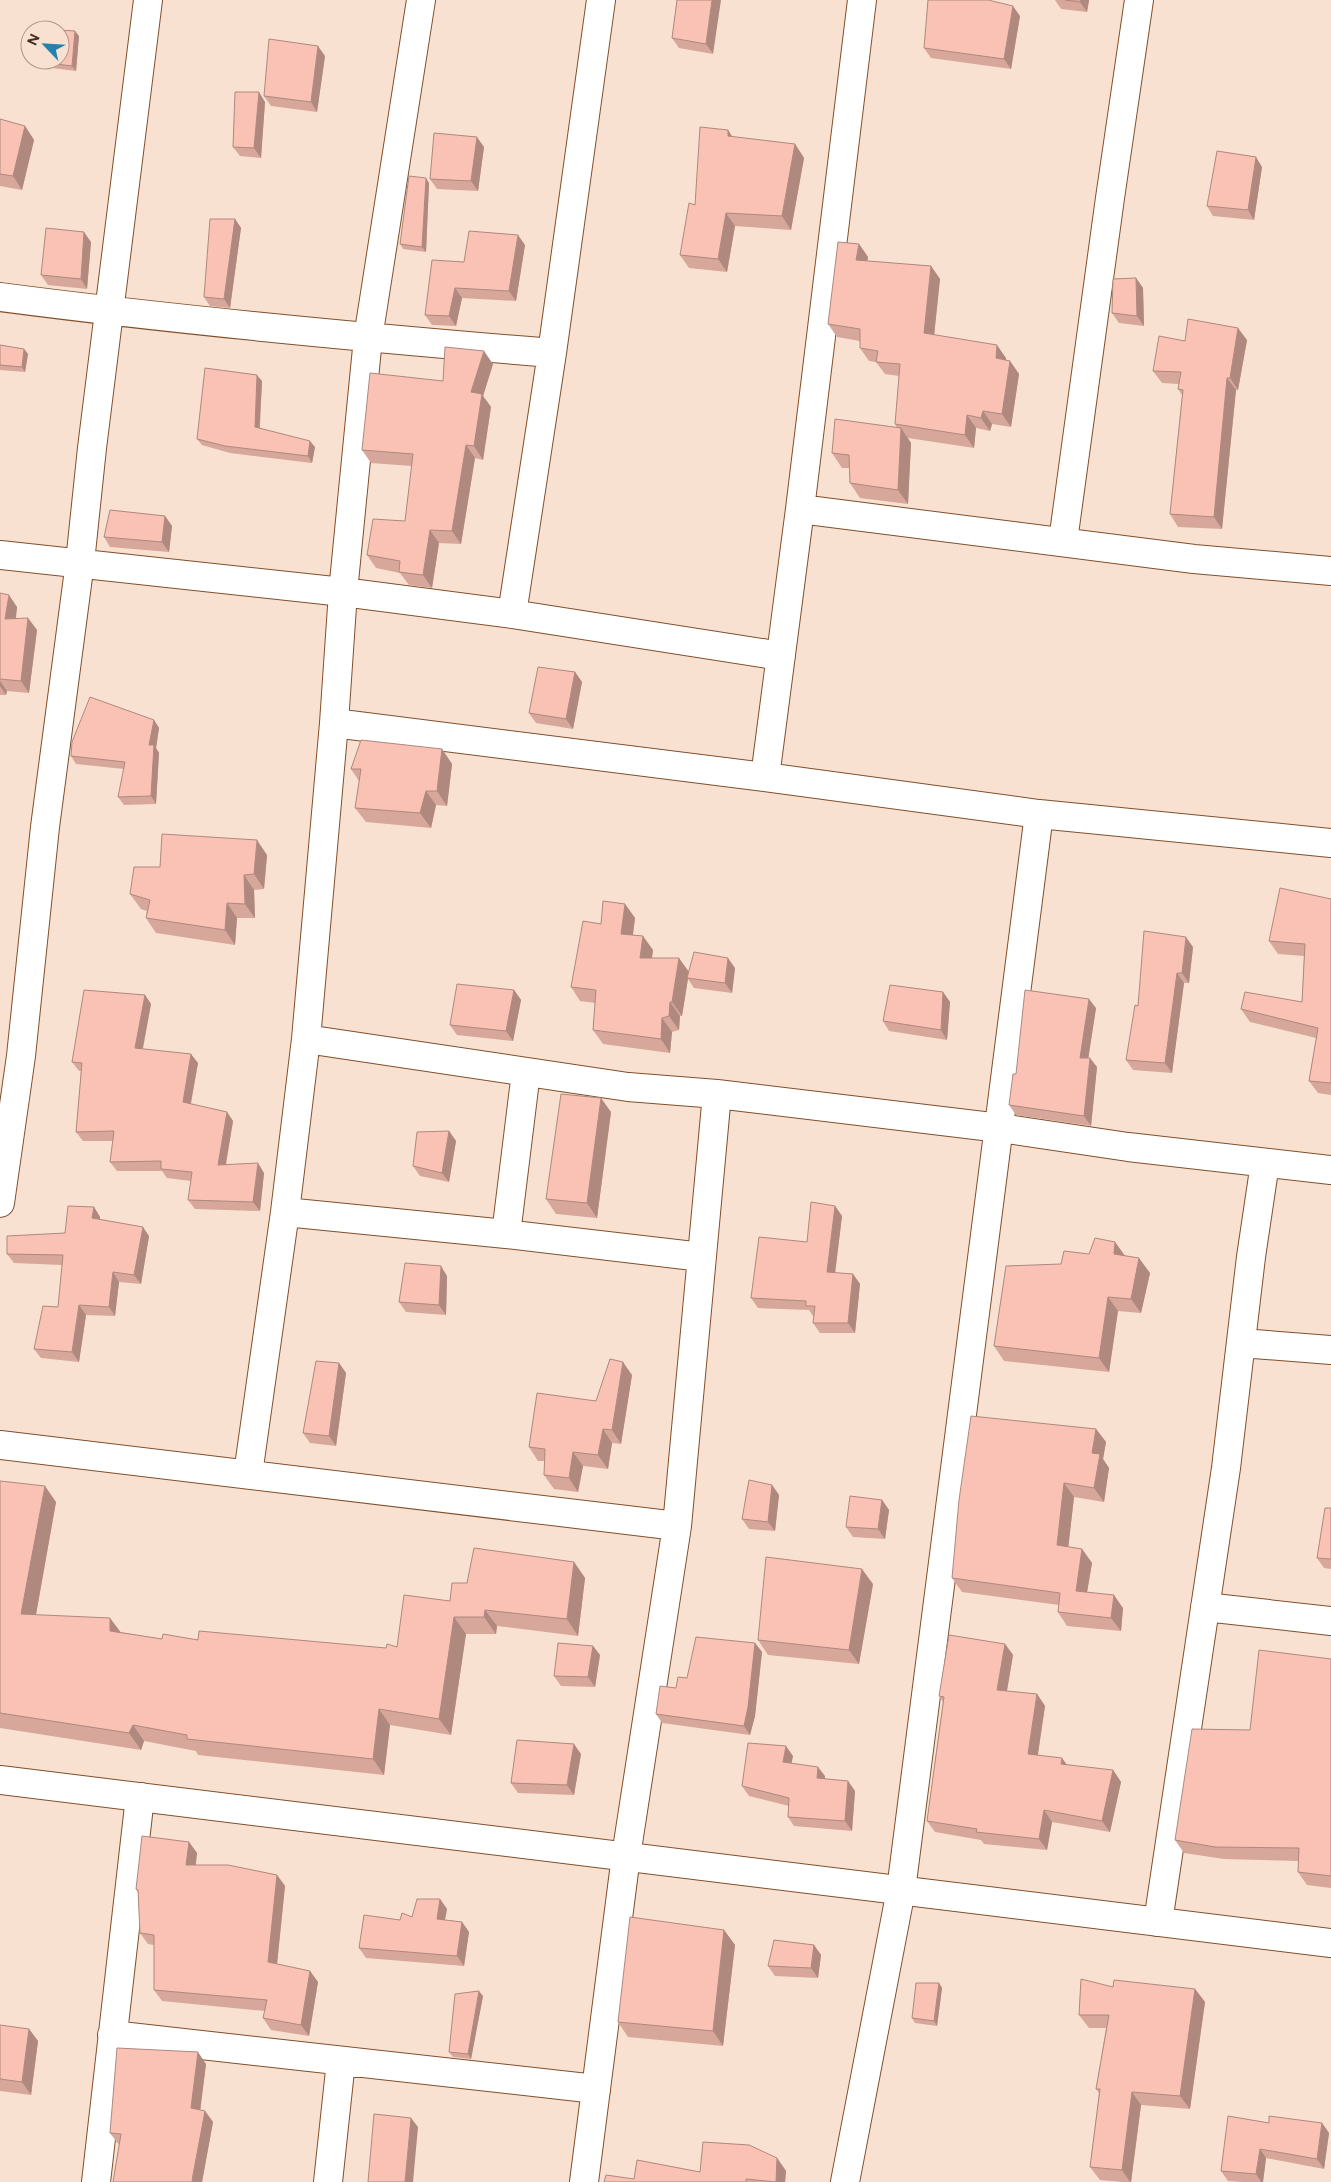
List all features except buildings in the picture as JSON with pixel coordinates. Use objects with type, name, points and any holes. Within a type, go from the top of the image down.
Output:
[{"type":"street","points":[[0,1203],[10,1055],[46,827],[148,0]]},
{"type":"street","points":[[248,1474],[285,1212],[306,1039],[334,723],[343,592],[368,338],[421,0]]},
{"type":"street","points":[[512,614],[552,354],[601,0]]},
{"type":"street","points":[[765,777],[800,509],[862,0]]},
{"type":"street","points":[[1063,541],[1139,0]]},
{"type":"street","points":[[0,297],[110,312],[552,354]]},
{"type":"street","points":[[800,509],[1194,559],[1331,571]]},
{"type":"street","points":[[0,554],[343,592],[512,614],[781,656]]},
{"type":"street","points":[[334,723],[765,777],[1040,814],[1331,843]]},
{"type":"street","points":[[845,2182],[901,1890],[1040,814]]},
{"type":"street","points":[[306,1039],[628,1087],[717,1094],[1000,1128],[1265,1164],[1331,1170]]},
{"type":"street","points":[[506,1234],[526,1072]]},
{"type":"street","points":[[584,2182],[626,1856],[677,1526],[717,1094]]},
{"type":"street","points":[[1158,1922],[1226,1468],[1265,1164]]},
{"type":"street","points":[[285,1212],[506,1234],[702,1257]]},
{"type":"street","points":[[1241,1343],[1331,1350]]},
{"type":"street","points":[[0,1445],[677,1526]]},
{"type":"street","points":[[1205,1607],[1331,1621]]},
{"type":"street","points":[[0,1780],[1331,1943]]},
{"type":"street","points":[[96,2182],[140,1797]]},
{"type":"street","points":[[112,2035],[596,2089]]},
{"type":"street","points":[[328,2182],[341,2061]]}]
